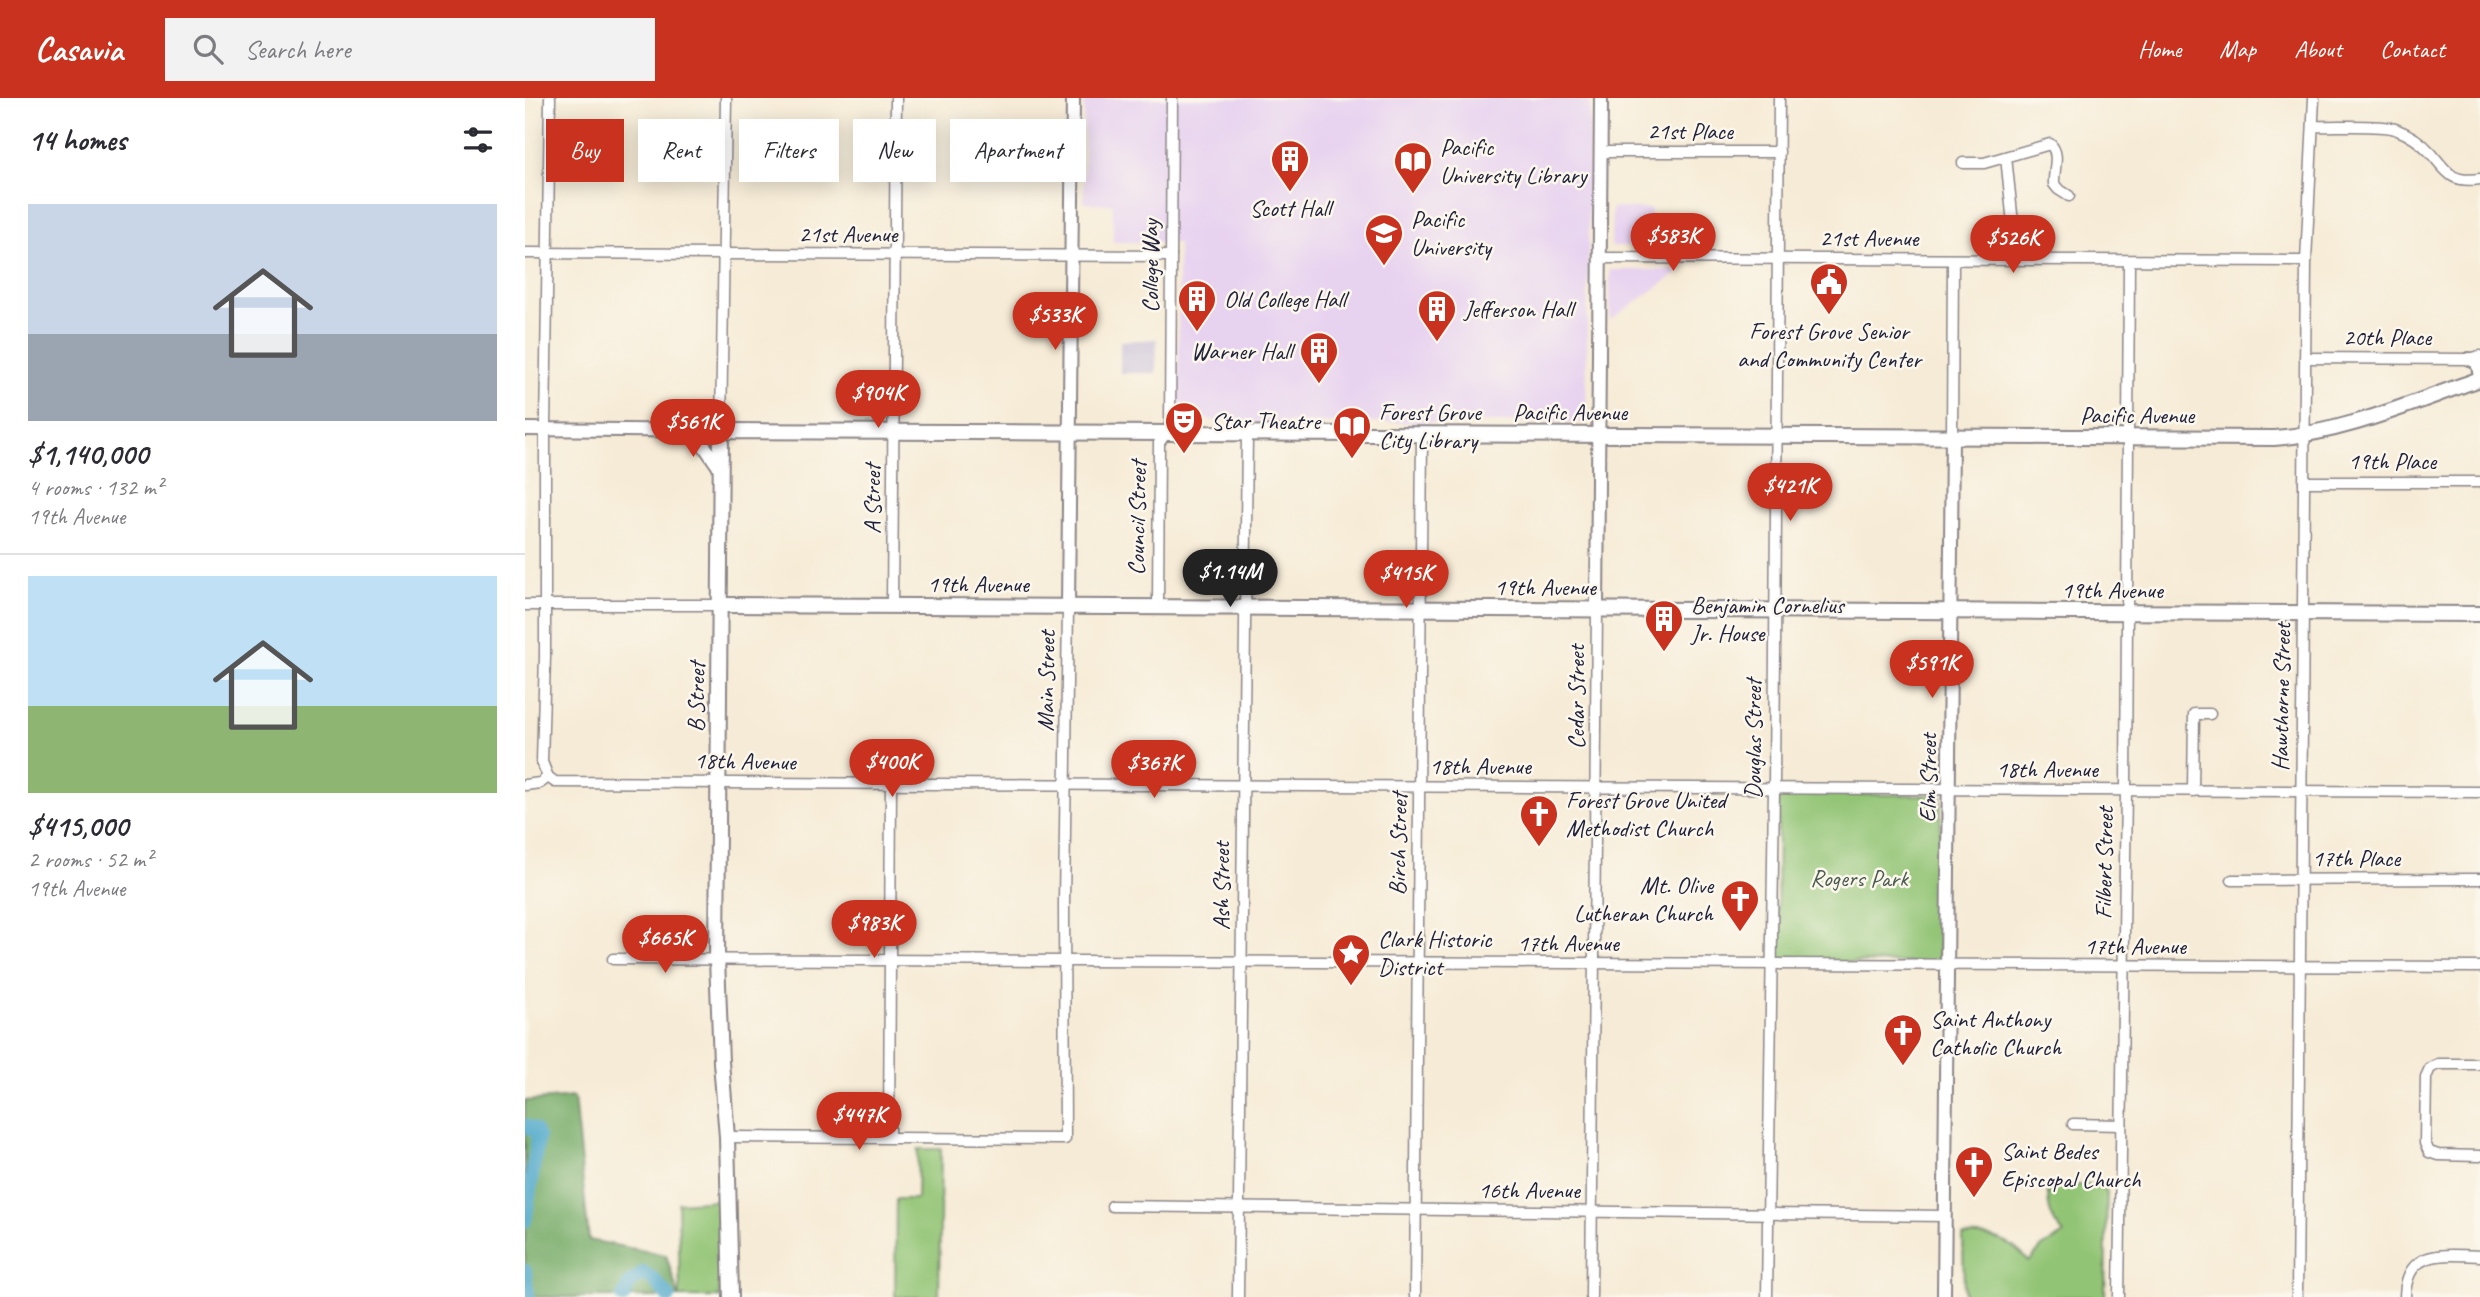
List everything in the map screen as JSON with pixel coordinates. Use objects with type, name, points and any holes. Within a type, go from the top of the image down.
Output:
[{"type":"main road","name":"Pacific Avenue","points":[[722,431],[2274,438],[2305,435],[2360,420],[2480,377]]},
{"type":"main road","name":"B Street","points":[[722,431],[717,959],[727,1137],[731,1297]]},
{"type":"main road","name":"19th Avenue","points":[[720,606],[2480,614]]},
{"type":"street","points":[[548,777],[542,762],[550,98]]},
{"type":"street","name":"B Street","points":[[722,431],[726,98]]},
{"type":"street","name":"A Street","points":[[892,606],[896,98]]},
{"type":"street","name":"Main Street","points":[[889,1138],[1065,1139],[1073,98]]},
{"type":"street","name":"College Way","points":[[1166,433],[1170,427],[1172,98]]},
{"type":"street","name":"Cedar Street","points":[[1591,1297],[1601,98]]},
{"type":"street","name":"Douglas Street","points":[[1767,1297],[1779,98]]},
{"type":"street","name":"Hawthorne Street","points":[[2297,1297],[2306,261],[2314,98]]},
{"type":"street","points":[[2313,126],[2393,128],[2415,139],[2455,178],[2468,181],[2480,179]]},
{"type":"street","points":[[1963,163],[1984,163],[2042,145],[2053,145],[2056,156],[2054,184],[2069,196]]},
{"type":"street","name":"21st Place","points":[[1601,152],[1779,152]]},
{"type":"street","points":[[2006,157],[2014,260]]},
{"type":"street","name":"21st Avenue","points":[[525,253],[1171,256]]},
{"type":"street","name":"21st Avenue","points":[[1600,258],[2306,261]]},
{"type":"street","name":"Elm Street","points":[[1944,1297],[1953,260]]},
{"type":"street","name":"Filbert Street","points":[[2119,1297],[2126,790],[2129,261]]},
{"type":"street","name":"20th Place","points":[[2305,358],[2474,357],[2480,377]]},
{"type":"street","name":"Pacific Avenue","points":[[525,429],[722,431]]},
{"type":"street","points":[[680,430],[703,444],[721,470]]},
{"type":"street","name":"Council Street","points":[[1158,607],[1159,443],[1166,433]]},
{"type":"street","name":"Ash Street","points":[[1238,1297],[1247,433]]},
{"type":"street","name":"Birch Street","points":[[1415,1297],[1422,434]]},
{"type":"street","name":"19th Place","points":[[2304,482],[2480,482]]},
{"type":"street","name":"19th Avenue","points":[[525,605],[720,606]]},
{"type":"street","points":[[2193,791],[2194,713],[2210,714]]},
{"type":"street","name":"18th Avenue","points":[[525,785],[540,783],[548,777],[555,782],[2480,792]]},
{"type":"street","points":[[727,1137],[889,1138],[891,783]]},
{"type":"street","name":"17th Place","points":[[2232,880],[2480,879]]},
{"type":"street","name":"17th Avenue","points":[[613,959],[2480,967]]},
{"type":"street","points":[[2480,1064],[2438,1064],[2430,1068],[2426,1077],[2425,1143],[2429,1152],[2438,1155],[2480,1156]]},
{"type":"street","points":[[2073,1124],[2121,1125]]},
{"type":"street","name":"16th Avenue","points":[[1112,1206],[1945,1216]]},
{"type":"street","points":[[2405,1297],[2406,1278],[2422,1259],[2440,1255],[2480,1256]]},
{"type":"shaded area","name":"Pacific University","points":[[1084,98],[1590,98],[1586,422],[1248,423],[1179,417],[1178,243],[1113,242],[1113,204],[1084,203]]},
{"type":"shaded area","points":[[1612,208],[1651,209],[1650,246],[1611,246]]},
{"type":"shaded area","points":[[1610,270],[1682,270],[1610,320]]},
{"type":"shaded area","points":[[1157,339],[1156,373],[1120,373],[1120,341]]},
{"type":"green space","name":"Rogers Park","points":[[1778,794],[1941,795],[1939,963],[1777,962]]},
{"type":"green space","points":[[574,1097],[589,1240],[666,1255],[679,1297],[525,1297],[525,1101]]},
{"type":"green space","points":[[918,1149],[941,1149],[939,1297],[895,1297],[896,1199],[917,1199]]},
{"type":"green space","points":[[2048,1185],[2102,1185],[2107,1192],[2105,1297],[1964,1297],[1963,1236],[1983,1236],[2000,1240],[2015,1248],[2029,1262],[2042,1247],[2064,1234],[2050,1212]]},
{"type":"green space","points":[[718,1200],[720,1297],[680,1297],[678,1203]]},
{"type":"waterway","points":[[525,1126],[534,1129],[538,1137],[525,1221]]},
{"type":"waterway","points":[[525,1271],[528,1297]]},
{"type":"waterway","points":[[623,1297],[630,1283],[643,1273],[653,1279],[669,1297]]},
{"type":"place","name":"Scott Hall","points":[[1290,193]]},
{"type":"place","name":"Pacific University Library","points":[[1413,195]]},
{"type":"place","name":"Pacific University","points":[[1384,267]]},
{"type":"place","name":"Forest Grove Senior and Community Center","points":[[1829,316]]},
{"type":"place","name":"Old College Hall","points":[[1197,333]]},
{"type":"place","name":"Jefferson Hall","points":[[1437,343]]},
{"type":"place","name":"Warner Hall","points":[[1319,385]]},
{"type":"place","name":"Star Theatre","points":[[1184,455]]},
{"type":"place","name":"Forest Grove City Library","points":[[1352,460]]},
{"type":"place","name":"Benjamin Cornelius Jr. House","points":[[1664,653]]},
{"type":"place","name":"Forest Grove United Methodist Church","points":[[1539,848]]},
{"type":"place","name":"Mt. Olive Lutheran Church","points":[[1740,933]]},
{"type":"place","name":"Clark Historic District","points":[[1351,987]]},
{"type":"place","name":"Saint Anthony Catholic Church","points":[[1903,1067]]},
{"type":"place","name":"Saint Bedes Episcopal Church","points":[[1974,1199]]}]
